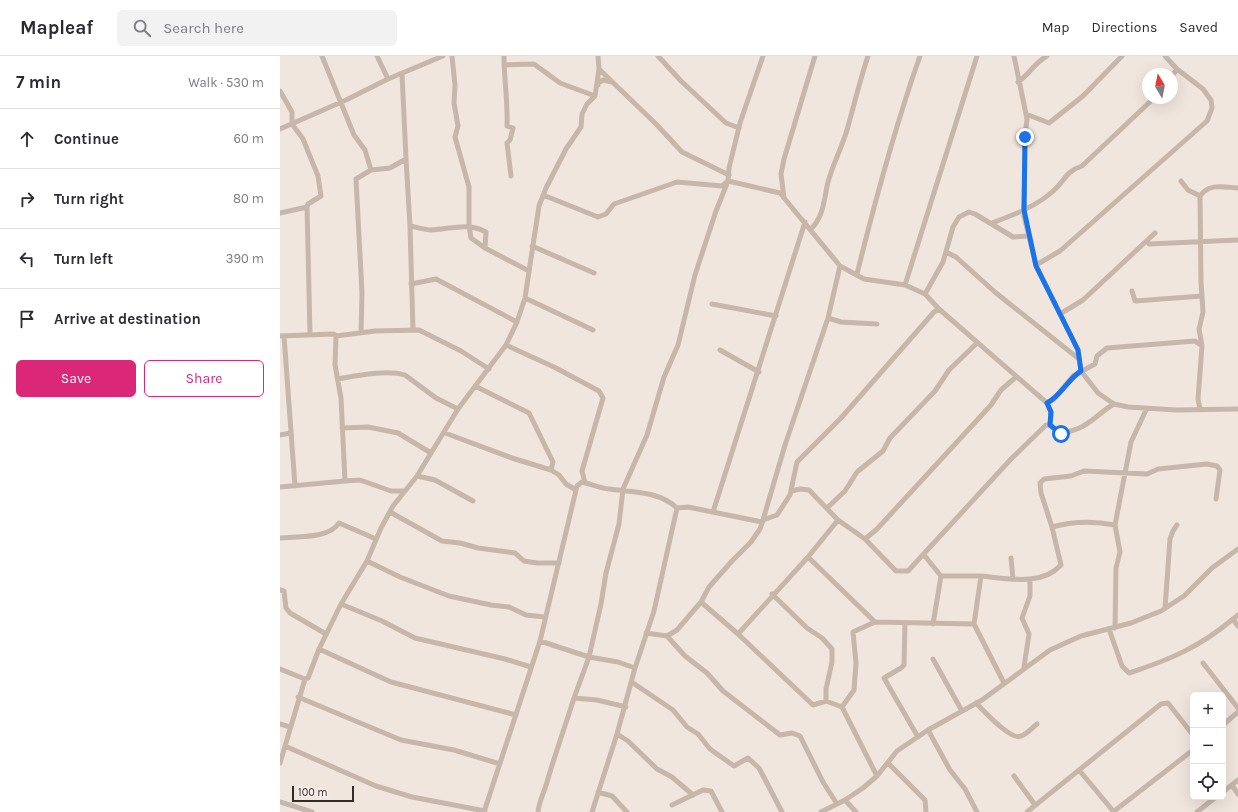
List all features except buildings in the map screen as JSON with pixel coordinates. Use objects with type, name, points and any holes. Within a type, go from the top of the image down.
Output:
[{"type":"street","points":[[322,56],[342,102],[354,135],[365,150],[371,170]]},
{"type":"street","points":[[378,56],[388,79]]},
{"type":"street","points":[[280,129],[342,102],[433,58],[443,56]]},
{"type":"street","points":[[452,56],[455,85],[454,103],[458,126],[455,136],[469,187],[469,226],[471,238],[485,248],[529,271]]},
{"type":"street","points":[[504,56],[504,82],[508,104],[507,126],[513,128],[510,140],[507,143],[511,176]]},
{"type":"street","points":[[597,90],[599,69],[598,56]]},
{"type":"street","points":[[658,56],[681,81],[726,123],[739,128]]},
{"type":"street","points":[[538,812],[540,798],[547,784],[551,767],[589,657],[601,604],[606,573],[619,524],[623,489],[647,435],[664,377],[678,345],[688,298],[716,210],[728,181],[739,128],[763,56]]},
{"type":"street","points":[[784,199],[781,174],[784,159],[815,56]]},
{"type":"street","points":[[811,229],[818,222],[826,200],[828,183],[847,131],[857,89],[868,56]]},
{"type":"street","points":[[856,274],[869,223],[906,97],[920,56]]},
{"type":"street","points":[[905,285],[977,56]]},
{"type":"street","points":[[1014,56],[1018,82],[1026,114],[1024,210],[1029,236],[1036,266],[1078,350],[1081,371],[1098,393],[1114,404],[1128,408],[1200,409],[1213,411],[1238,409]]},
{"type":"street","points":[[1018,82],[1029,75],[1038,61],[1047,56]]},
{"type":"street","points":[[1026,114],[1049,123],[1083,96],[1122,56]]},
{"type":"street","points":[[1165,56],[1176,68]]},
{"type":"street","points":[[504,65],[534,64],[560,82],[595,96]]},
{"type":"street","points":[[599,69],[657,125],[682,152],[729,175]]},
{"type":"street","points":[[1036,266],[1060,251],[1207,120],[1212,108],[1211,100],[1203,90],[1178,70]]},
{"type":"street","points":[[402,74],[410,226],[413,330]]},
{"type":"street","points":[[280,763],[298,697],[305,679],[308,678],[326,634],[341,604],[367,561],[376,539],[390,512],[416,476],[458,410],[506,345],[517,322],[525,298],[537,216],[543,195],[566,149],[580,127],[582,114],[587,104],[595,96],[598,83],[603,80],[612,82]]},
{"type":"street","points":[[280,91],[292,112],[292,124],[303,139],[318,176],[321,196],[308,204],[307,207],[310,334]]},
{"type":"street","points":[[992,223],[1024,210],[1053,192],[1066,175],[1082,166],[1148,104]]},
{"type":"street","points":[[361,333],[362,293],[356,180],[371,170],[390,168],[406,159]]},
{"type":"street","points":[[728,181],[780,194],[811,229],[840,266],[864,279],[905,285],[925,294],[939,309],[977,343],[1047,403],[1051,412],[1050,425]]},
{"type":"street","points":[[543,195],[598,217],[606,214],[614,204],[677,182],[722,186],[728,181]]},
{"type":"street","points":[[1180,181],[1188,190],[1200,196]]},
{"type":"street","points":[[1200,409],[1198,399],[1202,346],[1199,329],[1203,312],[1200,196],[1204,190],[1209,188],[1238,188]]},
{"type":"street","points":[[280,213],[307,207]]},
{"type":"street","points":[[925,294],[946,252],[953,227],[959,217],[968,212],[992,223],[1013,237],[1029,236]]},
{"type":"street","points":[[713,512],[759,372],[805,222]]},
{"type":"street","points":[[410,226],[430,230],[469,226],[477,227],[486,232],[485,248]]},
{"type":"street","points":[[1060,314],[1083,300],[1155,233]]},
{"type":"street","points":[[1149,244],[1238,240]]},
{"type":"street","points":[[532,246],[594,274]]},
{"type":"street","points":[[946,252],[956,257],[996,293],[1079,359]]},
{"type":"street","points":[[646,633],[667,636],[677,630],[701,602],[709,588],[732,561],[751,542],[760,529],[785,445],[828,318],[840,266]]},
{"type":"street","points":[[412,284],[436,278],[517,322]]},
{"type":"street","points":[[1132,291],[1135,301],[1202,296]]},
{"type":"street","points":[[525,298],[593,330]]},
{"type":"street","points":[[712,304],[776,316]]},
{"type":"street","points":[[285,746],[376,786],[412,797],[484,811],[540,641],[576,490],[580,483],[609,489],[623,489],[662,498],[677,508],[688,507],[763,521],[777,514],[792,491],[793,476],[797,462],[840,418],[925,321],[939,309]]},
{"type":"street","points":[[828,318],[841,322],[877,324]]},
{"type":"street","points":[[295,486],[282,336],[334,334],[336,336],[419,330],[461,351],[489,369]]},
{"type":"street","points":[[336,336],[335,365],[338,378],[345,481]]},
{"type":"street","points":[[1047,403],[1054,399],[1073,376],[1095,364],[1097,356],[1107,348],[1115,346],[1195,341],[1202,346]]},
{"type":"street","points":[[826,508],[845,491],[857,472],[883,451],[890,438],[935,391],[949,370],[977,343]]},
{"type":"street","points":[[506,345],[554,367],[599,391],[603,398],[582,471],[585,483]]},
{"type":"street","points":[[720,350],[759,372]]},
{"type":"street","points":[[338,378],[364,374],[399,373],[405,375],[436,398],[458,410]]},
{"type":"street","points":[[865,539],[877,529],[977,421],[1001,390],[1016,377]]},
{"type":"street","points":[[280,385],[287,384]]},
{"type":"street","points":[[475,386],[529,414],[552,462],[551,470]]},
{"type":"street","points":[[1050,425],[1061,434],[1076,430],[1095,418],[1102,410],[1114,404]]},
{"type":"street","points":[[1115,628],[1116,568],[1120,555],[1115,525],[1131,442],[1147,408]]},
{"type":"street","points":[[792,491],[800,489],[808,490],[838,520],[865,539],[896,571],[900,572],[910,570],[1028,442],[1046,425],[1050,425]]},
{"type":"street","points":[[342,428],[368,427],[398,433],[431,453]]},
{"type":"street","points":[[444,432],[512,458],[551,470],[559,475],[566,484],[576,490]]},
{"type":"street","points":[[280,435],[290,434]]},
{"type":"street","points":[[941,576],[981,576],[1013,579],[1041,578],[1061,565],[1052,527],[1041,493],[1040,482],[1044,479],[1071,476],[1084,471],[1147,474],[1158,469],[1206,464],[1217,466],[1220,470],[1216,499]]},
{"type":"street","points":[[416,476],[435,480],[473,501]]},
{"type":"street","points":[[280,487],[360,480],[391,491],[405,492]]},
{"type":"street","points":[[592,812],[626,707],[633,683],[635,668],[654,611],[677,508]]},
{"type":"street","points":[[390,512],[442,541],[515,553],[524,561],[537,563],[559,563]]},
{"type":"street","points":[[738,634],[772,594],[808,557],[838,520]]},
{"type":"street","points":[[1052,527],[1070,523],[1100,522],[1115,525]]},
{"type":"street","points":[[280,538],[325,534],[336,529],[339,523],[376,539]]},
{"type":"street","points":[[1165,608],[1170,539],[1172,531],[1178,525]]},
{"type":"street","points":[[823,812],[845,800],[877,776],[897,751],[928,730],[976,704],[1052,648],[1081,636],[1115,628],[1148,617],[1165,608],[1184,596],[1212,568],[1238,549]]},
{"type":"street","points":[[924,555],[941,576],[933,624]]},
{"type":"street","points":[[808,557],[875,622]]},
{"type":"street","points":[[1011,558],[1013,579]]},
{"type":"street","points":[[367,561],[400,577],[449,596],[491,606],[509,607],[526,615],[545,618]]},
{"type":"street","points":[[981,576],[974,624],[1004,683]]},
{"type":"street","points":[[1024,668],[1028,634],[1022,618],[1030,596],[1030,579]]},
{"type":"street","points":[[280,590],[284,590],[286,608],[290,613],[326,634]]},
{"type":"street","points":[[772,594],[808,628],[822,638],[832,649],[832,662],[828,677],[826,702]]},
{"type":"street","points":[[701,602],[738,634],[813,705],[826,702],[842,707],[877,776]]},
{"type":"street","points":[[341,604],[382,621],[415,638],[505,659],[531,667]]},
{"type":"street","points":[[1109,629],[1122,666],[1128,673],[1172,658],[1194,648],[1213,637],[1238,615]]},
{"type":"street","points":[[1233,619],[1238,626]]},
{"type":"street","points":[[842,707],[854,690],[856,663],[853,632],[875,622],[974,624]]},
{"type":"street","points":[[905,623],[904,665],[902,668],[884,678],[918,737]]},
{"type":"street","points":[[667,636],[685,656],[707,673],[723,691],[780,735],[792,733],[800,736],[823,782],[837,804]]},
{"type":"street","points":[[540,641],[589,657],[618,662],[635,668]]},
{"type":"street","points":[[319,649],[391,682],[516,715]]},
{"type":"street","points":[[933,659],[962,711]]},
{"type":"street","points":[[1204,663],[1238,708]]},
{"type":"street","points":[[280,670],[305,679]]},
{"type":"street","points":[[633,683],[673,710],[686,727],[698,734],[710,749],[724,760],[734,766],[748,758],[759,768],[782,812]]},
{"type":"street","points":[[298,697],[401,740],[454,750],[500,764]]},
{"type":"street","points":[[574,698],[597,700],[626,707]]},
{"type":"street","points":[[1027,812],[1164,703],[1168,704],[1190,731]]},
{"type":"street","points":[[976,704],[1004,730],[1017,737],[1021,737],[1036,724]]},
{"type":"street","points":[[1226,722],[1238,712]]},
{"type":"street","points":[[280,724],[290,727]]},
{"type":"street","points":[[928,730],[950,770],[965,789],[977,812]]},
{"type":"street","points":[[617,734],[628,741],[657,769],[672,778],[693,795]]},
{"type":"street","points":[[1079,770],[1114,812],[1190,752]]},
{"type":"street","points":[[888,763],[925,800],[926,812]]},
{"type":"street","points":[[1014,776],[1035,805]]},
{"type":"street","points":[[1226,790],[1238,780]]},
{"type":"street","points":[[1232,785],[1238,794]]},
{"type":"street","points":[[672,805],[703,790],[711,791],[722,812]]},
{"type":"street","points":[[598,792],[612,796],[627,812]]},
{"type":"street","points":[[845,800],[856,812]]},
{"type":"street","points":[[1197,812],[1212,800]]},
{"type":"street","points":[[280,802],[312,812]]},
{"type":"route","points":[[1025,137],[1024,210],[1036,266],[1078,350],[1081,371],[1073,376],[1054,399],[1047,403],[1051,412],[1050,425],[1061,434]]}]
